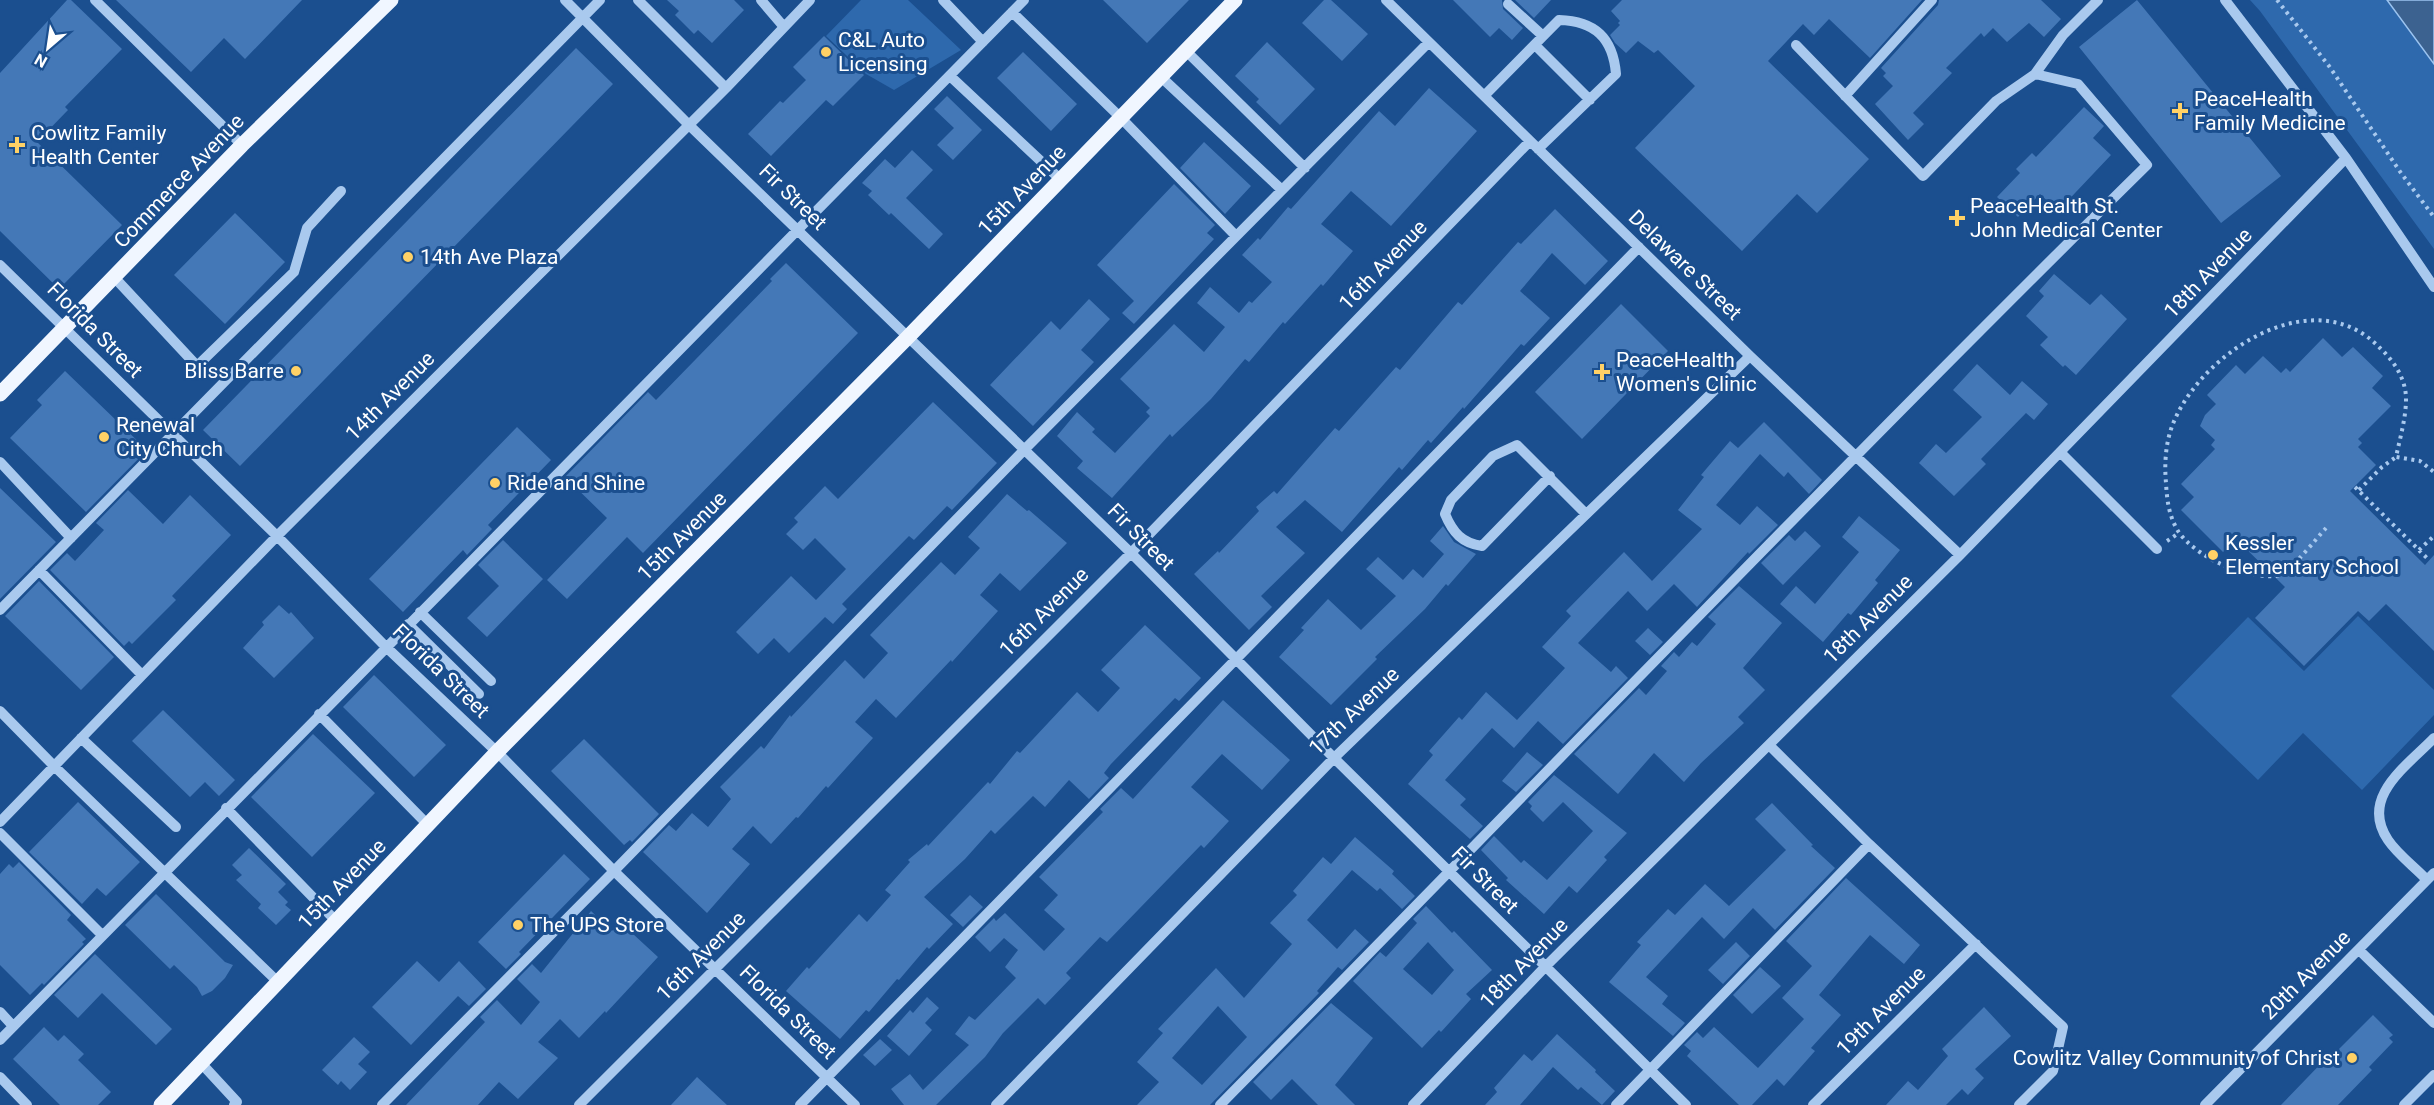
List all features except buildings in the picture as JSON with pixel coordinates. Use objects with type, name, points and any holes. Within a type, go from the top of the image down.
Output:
[{"type":"main road","name":"Commerce Avenue","points":[[0,394],[242,145],[391,0]]},
{"type":"main road","name":"15th Avenue","points":[[161,1105],[497,752],[908,337],[1235,0]]},
{"type":"street","points":[[95,0],[242,145]]},
{"type":"street","name":"Fir Street","points":[[565,0],[689,125],[799,229],[1131,553],[1449,873],[1686,1105]]},
{"type":"street","points":[[0,610],[600,0]]},
{"type":"street","points":[[638,0],[726,88]]},
{"type":"street","points":[[761,0],[784,27]]},
{"type":"street","name":"14th Avenue","points":[[0,822],[277,536],[726,88],[810,0]]},
{"type":"street","points":[[943,0],[983,42]]},
{"type":"street","points":[[0,1040],[385,646],[1024,0]]},
{"type":"street","name":"Delaware Street","points":[[1386,0],[1750,356],[1960,555]]},
{"type":"street","points":[[1845,96],[1932,0]]},
{"type":"street","points":[[1796,45],[1923,176],[1996,101],[2035,74],[2063,35],[2098,0]]},
{"type":"street","points":[[2225,0],[2346,158],[2434,287]]},
{"type":"street","points":[[1484,96],[1543,36],[1508,4]]},
{"type":"street","points":[[1012,12],[1121,118],[1236,237]]},
{"type":"street","name":"16th Avenue","points":[[579,1105],[1131,553],[1534,145],[1590,100],[1616,74],[1615,59],[1610,46],[1588,25],[1559,20],[1543,36]]},
{"type":"street","points":[[382,1105],[614,872],[1024,450],[1429,42]]},
{"type":"street","points":[[1535,45],[1590,100]]},
{"type":"street","points":[[1185,51],[1305,168]]},
{"type":"street","points":[[1220,1105],[1856,455],[2147,165],[2078,84],[2035,74]]},
{"type":"street","points":[[950,75],[1060,180]]},
{"type":"street","points":[[1161,77],[1282,190]]},
{"type":"street","name":"18th Avenue","points":[[1413,1105],[1545,968],[1960,555],[2346,158]]},
{"type":"street","points":[[114,277],[197,366],[294,273],[307,228],[341,191]]},
{"type":"street","points":[[800,1105],[1639,247]]},
{"type":"street","name":"Florida Street","points":[[0,265],[277,536],[385,646],[497,752],[614,872],[855,1105]]},
{"type":"street","name":"17th Avenue","points":[[996,1105],[1334,758],[1750,356]]},
{"type":"street","points":[[1550,476],[1482,546],[1467,543],[1450,526],[1445,514],[1451,500],[1493,456],[1517,445],[1550,476],[1586,514]]},
{"type":"street","points":[[2060,453],[2157,549]]},
{"type":"street","points":[[0,462],[71,538]]},
{"type":"street","points":[[39,570],[142,675]]},
{"type":"street","points":[[420,612],[491,681]]},
{"type":"street","points":[[408,624],[479,694]]},
{"type":"street","points":[[0,711],[278,982]]},
{"type":"street","points":[[319,714],[428,825]]},
{"type":"street","points":[[81,738],[176,827]]},
{"type":"street","points":[[2431,876],[2388,840],[2378,818],[2379,803],[2385,789],[2434,738]]},
{"type":"street","points":[[1769,746],[2063,1027],[2053,1071],[2019,1105]]},
{"type":"street","points":[[226,808],[336,921]]},
{"type":"street","points":[[0,833],[102,935]]},
{"type":"street","points":[[1616,1105],[1869,844]]},
{"type":"street","name":"20th Avenue","points":[[2205,1105],[2431,876]]},
{"type":"street","name":"19th Avenue","points":[[1813,1105],[1976,944]]},
{"type":"street","points":[[2359,950],[2434,1023]]},
{"type":"street","points":[[0,1012],[13,1026]]},
{"type":"street","points":[[201,1063],[236,1104]]},
{"type":"street","points":[[2404,1105],[2434,1074]]},
{"type":"street","points":[[0,1077],[27,1105]]},
{"type":"path","points":[[2277,0],[2329,66],[2400,173],[2434,217]]},
{"type":"path","points":[[2326,528],[2282,575],[2268,578],[2222,565],[2197,550],[2179,533],[2170,515],[2164,464],[2170,433],[2188,396],[2224,357],[2249,340],[2295,321],[2324,320],[2346,324],[2370,337],[2387,354],[2403,378],[2406,398],[2396,457],[2382,467],[2359,490]]},
{"type":"path","points":[[2396,457],[2420,461],[2433,470]]},
{"type":"path","points":[[2355,487],[2429,560]]},
{"type":"path","points":[[2419,550],[2434,536]]},
{"type":"shaded area","points":[[861,0],[908,0],[961,50],[894,90],[866,74],[826,36]]},
{"type":"shaded area","points":[[2250,0],[2434,0],[2434,249],[2260,11]]},
{"type":"shaded area","points":[[2387,0],[2434,0],[2434,64]]},
{"type":"shaded area","points":[[2358,616],[2434,690],[2434,715],[2362,790],[2303,733],[2258,780],[2171,696],[2248,617],[2304,671]]},
{"type":"place","name":"C&L Auto Licensing","points":[[826,52]]},
{"type":"place","name":"PeaceHealth Family Medicine","points":[[2180,111]]},
{"type":"place","name":"Cowlitz Family Health Center","points":[[17,145]]},
{"type":"place","name":"PeaceHealth St. John Medical Center","points":[[1957,218]]},
{"type":"place","name":"14th Ave Plaza","points":[[408,257]]},
{"type":"place","name":"Bliss Barre","points":[[296,371]]},
{"type":"place","name":"PeaceHealth Women's Clinic","points":[[1602,372]]},
{"type":"place","name":"Renewal City Church","points":[[104,437]]},
{"type":"place","name":"Ride and Shine","points":[[495,483]]},
{"type":"place","name":"Kessler Elementary School","points":[[2213,555]]},
{"type":"place","name":"The UPS Store","points":[[518,925]]},
{"type":"place","name":"Cowlitz Valley Community of Christ","points":[[2352,1058]]}]
